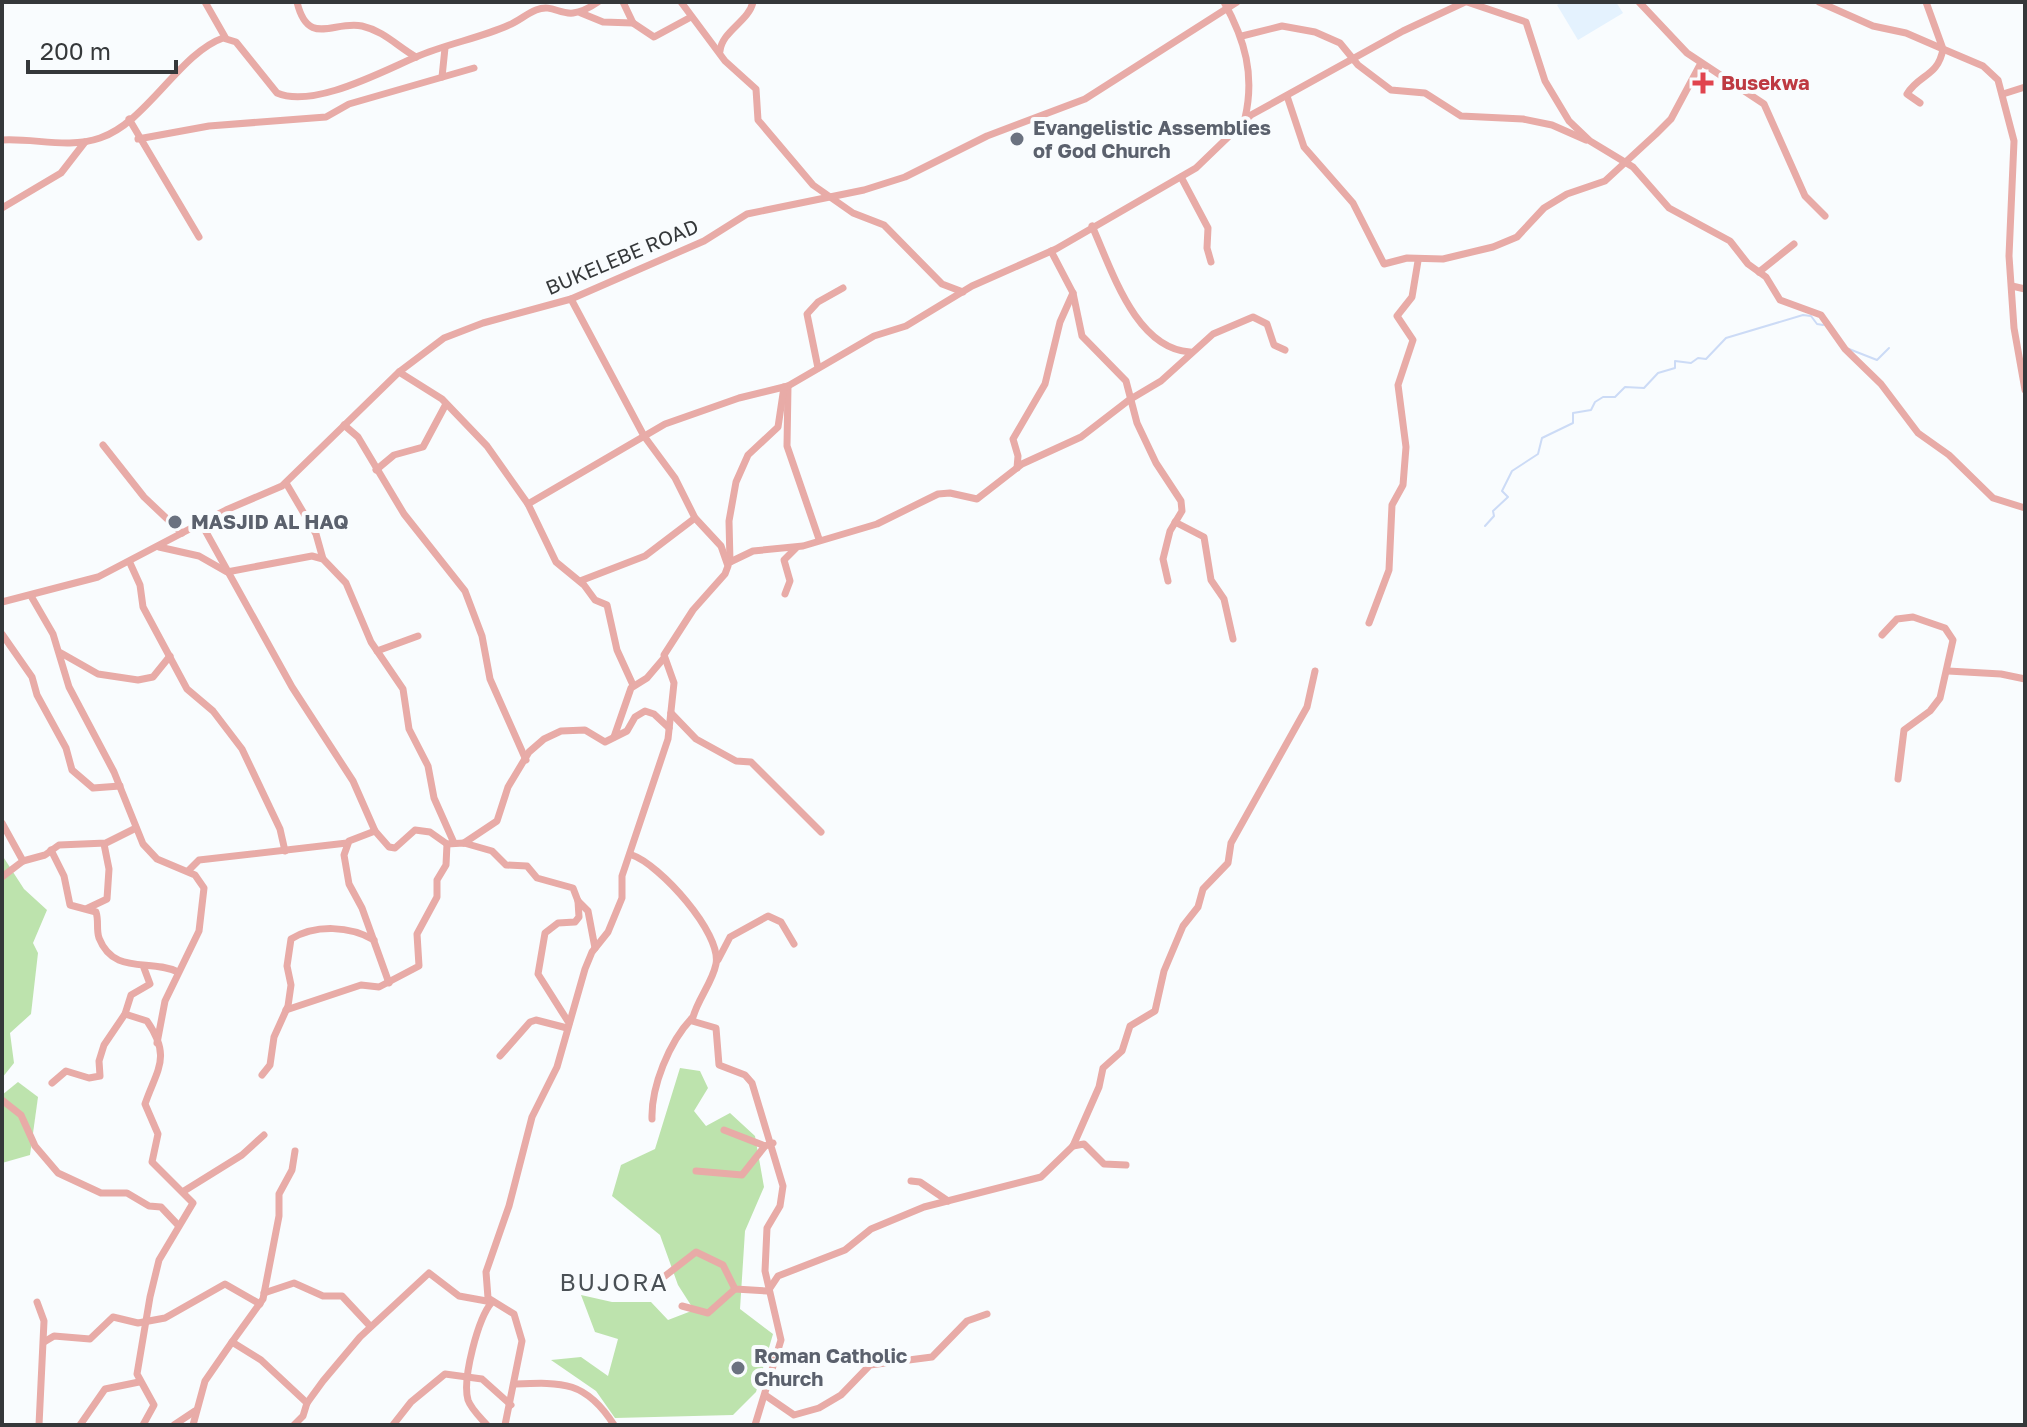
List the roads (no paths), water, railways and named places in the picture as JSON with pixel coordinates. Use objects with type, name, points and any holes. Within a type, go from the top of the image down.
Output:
[{"type":"street","points":[[205,2],[219,21],[225,37],[236,42],[273,89],[283,95],[338,89],[416,57],[510,25],[541,8],[566,15],[581,13],[598,2]]},
{"type":"street","points":[[297,2],[305,21],[313,28],[362,26],[387,37],[416,57]]},
{"type":"street","points":[[623,2],[633,23],[654,37],[691,17]]},
{"type":"street","points":[[681,2],[720,53],[756,89],[759,122],[788,153],[808,181],[853,213],[884,225],[942,284],[963,292]]},
{"type":"street","points":[[720,53],[722,43],[750,12],[753,2]]},
{"type":"street","name":"BUKELEBE ROAD","points":[[2,602],[98,577],[286,483],[399,372],[457,332],[571,299],[704,241],[747,214],[905,177],[987,136],[1085,99],[1226,5],[1237,2]]},
{"type":"street","points":[[528,504],[644,436],[703,410],[786,386],[874,336],[915,322],[963,292],[1051,251],[1202,163],[1245,119],[1354,57],[1466,2],[1526,22],[1540,54],[1545,81],[1561,112],[1590,141]]},
{"type":"street","points":[[1639,2],[1673,40],[1701,63],[1764,104],[1805,196],[1825,216]]},
{"type":"street","points":[[1819,2],[1873,26],[1906,33],[1983,66],[1998,80],[2014,141],[2015,188],[2009,224],[2014,328],[2025,390]]},
{"type":"street","points":[[1920,103],[1907,94],[1933,73],[1943,49],[1926,2]]},
{"type":"street","points":[[1226,5],[1242,36],[1249,74],[1245,119]]},
{"type":"street","points":[[581,13],[603,22],[633,23]]},
{"type":"street","points":[[1242,36],[1296,27],[1330,38],[1388,88],[1425,93],[1461,116],[1526,120],[1552,125],[1626,161],[1653,186],[1669,208],[1724,236],[1770,282],[1780,300],[1815,310],[1826,320],[1845,349],[1881,384],[1909,422],[1956,461],[1972,481],[1993,498],[2023,510]]},
{"type":"street","points":[[2,140],[85,142],[104,137],[173,80],[199,51],[225,37]]},
{"type":"street","points":[[442,77],[445,48]]},
{"type":"street","points":[[1287,96],[1304,147],[1353,203],[1384,264],[1407,258],[1418,261],[1482,251],[1514,239],[1544,208],[1567,194],[1598,185],[1671,119],[1701,63]]},
{"type":"street","points":[[138,139],[209,126],[326,117],[349,104],[474,68]]},
{"type":"street","points":[[2003,94],[2025,87]]},
{"type":"street","points":[[338,89],[349,104]]},
{"type":"street","points":[[129,119],[138,139],[199,237]]},
{"type":"street","points":[[2,208],[61,173],[85,142]]},
{"type":"street","points":[[1181,177],[1208,228],[1207,248],[1211,262]]},
{"type":"street","points":[[1092,226],[1145,331],[1161,345],[1190,352]]},
{"type":"street","points":[[1759,272],[1794,244]]},
{"type":"street","points":[[1051,251],[1073,293],[1082,336],[1124,378],[1129,400],[1156,463],[1181,501],[1182,511],[1175,522],[1163,559],[1168,581]]},
{"type":"street","points":[[1369,623],[1387,578],[1392,505],[1403,485],[1406,447],[1398,385],[1413,340],[1397,316],[1412,297],[1418,261]]},
{"type":"street","points":[[2012,286],[2025,289]]},
{"type":"street","points":[[818,368],[807,314],[818,302],[843,288]]},
{"type":"street","points":[[1016,469],[1018,456],[1013,440],[1045,384],[1060,322],[1073,293]]},
{"type":"street","points":[[571,299],[644,436],[675,478],[695,518],[718,542],[729,563]]},
{"type":"street","points":[[729,563],[761,549],[797,547],[877,524],[938,494],[950,493],[977,499],[1039,455],[1075,442],[1129,400],[1161,381],[1213,334],[1252,316],[1267,324],[1274,346],[1285,350]]},
{"type":"street","points":[[399,372],[446,404],[487,446],[528,504],[556,562],[579,581],[595,600],[607,607],[617,650],[633,685]]},
{"type":"street","points":[[786,386],[787,446],[819,539]]},
{"type":"street","points":[[614,737],[633,685],[647,678],[664,658],[693,610],[725,574],[729,563],[729,521],[736,482],[748,455],[778,427],[786,386]]},
{"type":"street","points":[[376,470],[394,455],[423,447],[446,404]]},
{"type":"street","points":[[344,425],[358,437],[413,526],[465,591],[482,636],[490,679],[526,760]]},
{"type":"street","points":[[103,445],[144,497],[182,533]]},
{"type":"street","points":[[286,483],[316,534],[323,559],[349,587],[377,651],[403,689],[409,729],[425,758],[434,798],[451,843],[446,865],[437,880],[437,897],[417,934],[420,964],[389,983],[376,987],[361,985],[286,1010]]},
{"type":"street","points":[[579,581],[645,556],[695,518]]},
{"type":"street","points":[[1175,522],[1199,532],[1206,540],[1211,580],[1224,599],[1233,639]]},
{"type":"street","points":[[201,523],[292,687],[353,781],[375,831],[393,849],[418,829],[451,843],[464,843],[492,851],[506,865],[527,866],[537,878],[567,884],[578,901],[587,908],[595,948]]},
{"type":"street","points":[[159,547],[174,547],[202,557],[227,572],[306,557],[323,559]]},
{"type":"street","points":[[785,594],[790,578],[784,560],[797,547]]},
{"type":"street","points":[[130,563],[140,585],[143,607],[187,689],[213,711],[242,749],[280,829],[285,851]]},
{"type":"street","points":[[31,596],[61,653],[69,687],[120,786],[136,828],[155,858],[188,871],[200,881],[205,905],[196,939],[165,1001],[157,1043]]},
{"type":"street","points":[[1882,635],[1902,618],[1913,617],[1945,628],[1953,640],[1948,671],[1935,705],[1904,730],[1898,779]]},
{"type":"street","points":[[2,634],[32,677],[75,774],[93,788],[120,786]]},
{"type":"street","points":[[377,651],[418,636]]},
{"type":"street","points":[[61,653],[98,674],[138,680],[153,677],[170,656]]},
{"type":"street","points":[[492,1302],[486,1289],[486,1272],[509,1206],[532,1117],[557,1067],[585,969],[611,926],[622,898],[622,876],[632,855],[669,728],[674,683],[664,658]]},
{"type":"street","points":[[768,1291],[778,1276],[845,1250],[871,1229],[948,1201],[1038,1179],[1073,1146],[1099,1087],[1103,1068],[1122,1051],[1130,1026],[1155,1011],[1164,971],[1183,926],[1198,907],[1203,889],[1228,863],[1231,843],[1307,707],[1315,671]]},
{"type":"street","points":[[1948,671],[2001,674],[2025,679]]},
{"type":"street","points":[[464,843],[497,821],[505,793],[544,739],[561,731],[588,731],[602,741],[627,731],[635,717],[645,711],[654,714],[669,728]]},
{"type":"street","points":[[671,713],[696,739],[736,761],[751,762],[821,832]]},
{"type":"street","points":[[2,823],[23,861]]},
{"type":"street","points":[[2,877],[23,861],[45,855],[59,845],[104,844],[136,828]]},
{"type":"street","points":[[188,871],[202,859],[347,843],[375,831]]},
{"type":"street","points":[[347,843],[344,855],[349,884],[389,983]]},
{"type":"street","points":[[87,909],[107,899],[109,869],[104,844]]},
{"type":"street","points":[[51,850],[64,876],[70,905],[87,909],[98,916],[98,933],[109,954],[131,966],[168,968],[178,972]]},
{"type":"street","points":[[632,855],[642,859],[687,899],[713,944],[717,962]]},
{"type":"street","points":[[568,1026],[542,983],[538,968],[545,933],[558,923],[575,922],[579,917],[578,901]]},
{"type":"street","points":[[652,1119],[652,1101],[664,1063],[678,1035],[692,1018],[730,937],[768,916],[781,922],[794,944]]},
{"type":"street","points":[[262,1075],[269,1066],[274,1037],[286,1010],[291,985],[288,946],[293,937],[347,928],[374,940]]},
{"type":"street","points":[[52,1083],[66,1071],[99,1077],[104,1045],[125,1014],[131,995],[150,984],[144,968]]},
{"type":"street","points":[[125,1014],[145,1019],[157,1043],[162,1063],[145,1104],[159,1137],[151,1158],[193,1204],[159,1260],[144,1345],[137,1366],[139,1382],[154,1405],[143,1425]]},
{"type":"street","points":[[692,1018],[695,1024],[717,1030],[715,1050],[721,1067],[750,1079],[783,1186],[780,1206],[766,1232],[768,1291],[781,1340],[755,1425]]},
{"type":"street","points":[[500,1056],[530,1022],[536,1020],[568,1026]]},
{"type":"street","points":[[2,1100],[21,1115],[35,1146],[58,1173],[101,1193],[128,1193],[149,1206],[161,1207],[178,1225]]},
{"type":"street","points":[[724,1130],[769,1144]]},
{"type":"street","points":[[184,1191],[242,1155],[264,1135]]},
{"type":"street","points":[[696,1171],[742,1175],[769,1144]]},
{"type":"street","points":[[1073,1146],[1084,1144],[1104,1164],[1126,1165]]},
{"type":"street","points":[[193,1425],[205,1381],[260,1304],[279,1216],[279,1191],[292,1170],[295,1151]]},
{"type":"street","points":[[911,1181],[920,1182],[948,1201]]},
{"type":"street","points":[[644,1286],[665,1276],[696,1252],[723,1265],[735,1289]]},
{"type":"street","points":[[294,1425],[303,1416],[307,1403],[370,1326],[429,1273],[459,1296],[492,1302],[511,1311],[519,1323],[522,1341],[505,1425]]},
{"type":"street","points":[[264,1293],[294,1283],[321,1296],[342,1296],[370,1326]]},
{"type":"street","points":[[44,1342],[54,1336],[90,1339],[113,1317],[146,1322],[165,1318],[225,1284],[260,1304]]},
{"type":"street","points":[[682,1306],[708,1313],[735,1289],[768,1291]]},
{"type":"street","points":[[37,1302],[44,1316],[39,1425]]},
{"type":"street","points":[[487,1425],[469,1402],[468,1379],[477,1332],[492,1302]]},
{"type":"street","points":[[765,1395],[794,1415],[819,1408],[843,1393],[870,1365],[930,1358],[967,1321],[987,1314]]},
{"type":"street","points":[[232,1342],[261,1360],[307,1403]]},
{"type":"street","points":[[393,1425],[411,1402],[443,1375],[468,1379],[476,1377],[486,1381],[511,1405]]},
{"type":"street","points":[[80,1425],[105,1389],[139,1382]]},
{"type":"street","points":[[515,1384],[571,1385],[595,1400],[614,1425]]},
{"type":"street","points":[[174,1425],[195,1410]]},
{"type":"waterway","points":[[1485,526],[1494,516],[1493,511],[1508,497],[1502,491],[1512,471],[1538,454],[1542,438],[1573,423],[1573,413],[1591,410],[1595,402],[1603,397],[1615,397],[1625,387],[1644,388],[1658,373],[1675,368],[1675,361],[1691,363],[1698,358],[1706,359],[1726,338],[1803,315],[1811,316],[1817,324],[1823,325]]},
{"type":"waterway","points":[[1849,349],[1877,360],[1889,348]]},
{"type":"place","name":"Busekwa","points":[[1703,83]]},
{"type":"place","name":"Evangelistic Assemblies of God Church","points":[[1017,139]]},
{"type":"place","name":"MASJID AL HAQ","points":[[175,522]]},
{"type":"place","name":"Roman Catholic Church","points":[[738,1368]]},
{"type":"district","name":"BUJORA","points":[[614,1283]]}]
